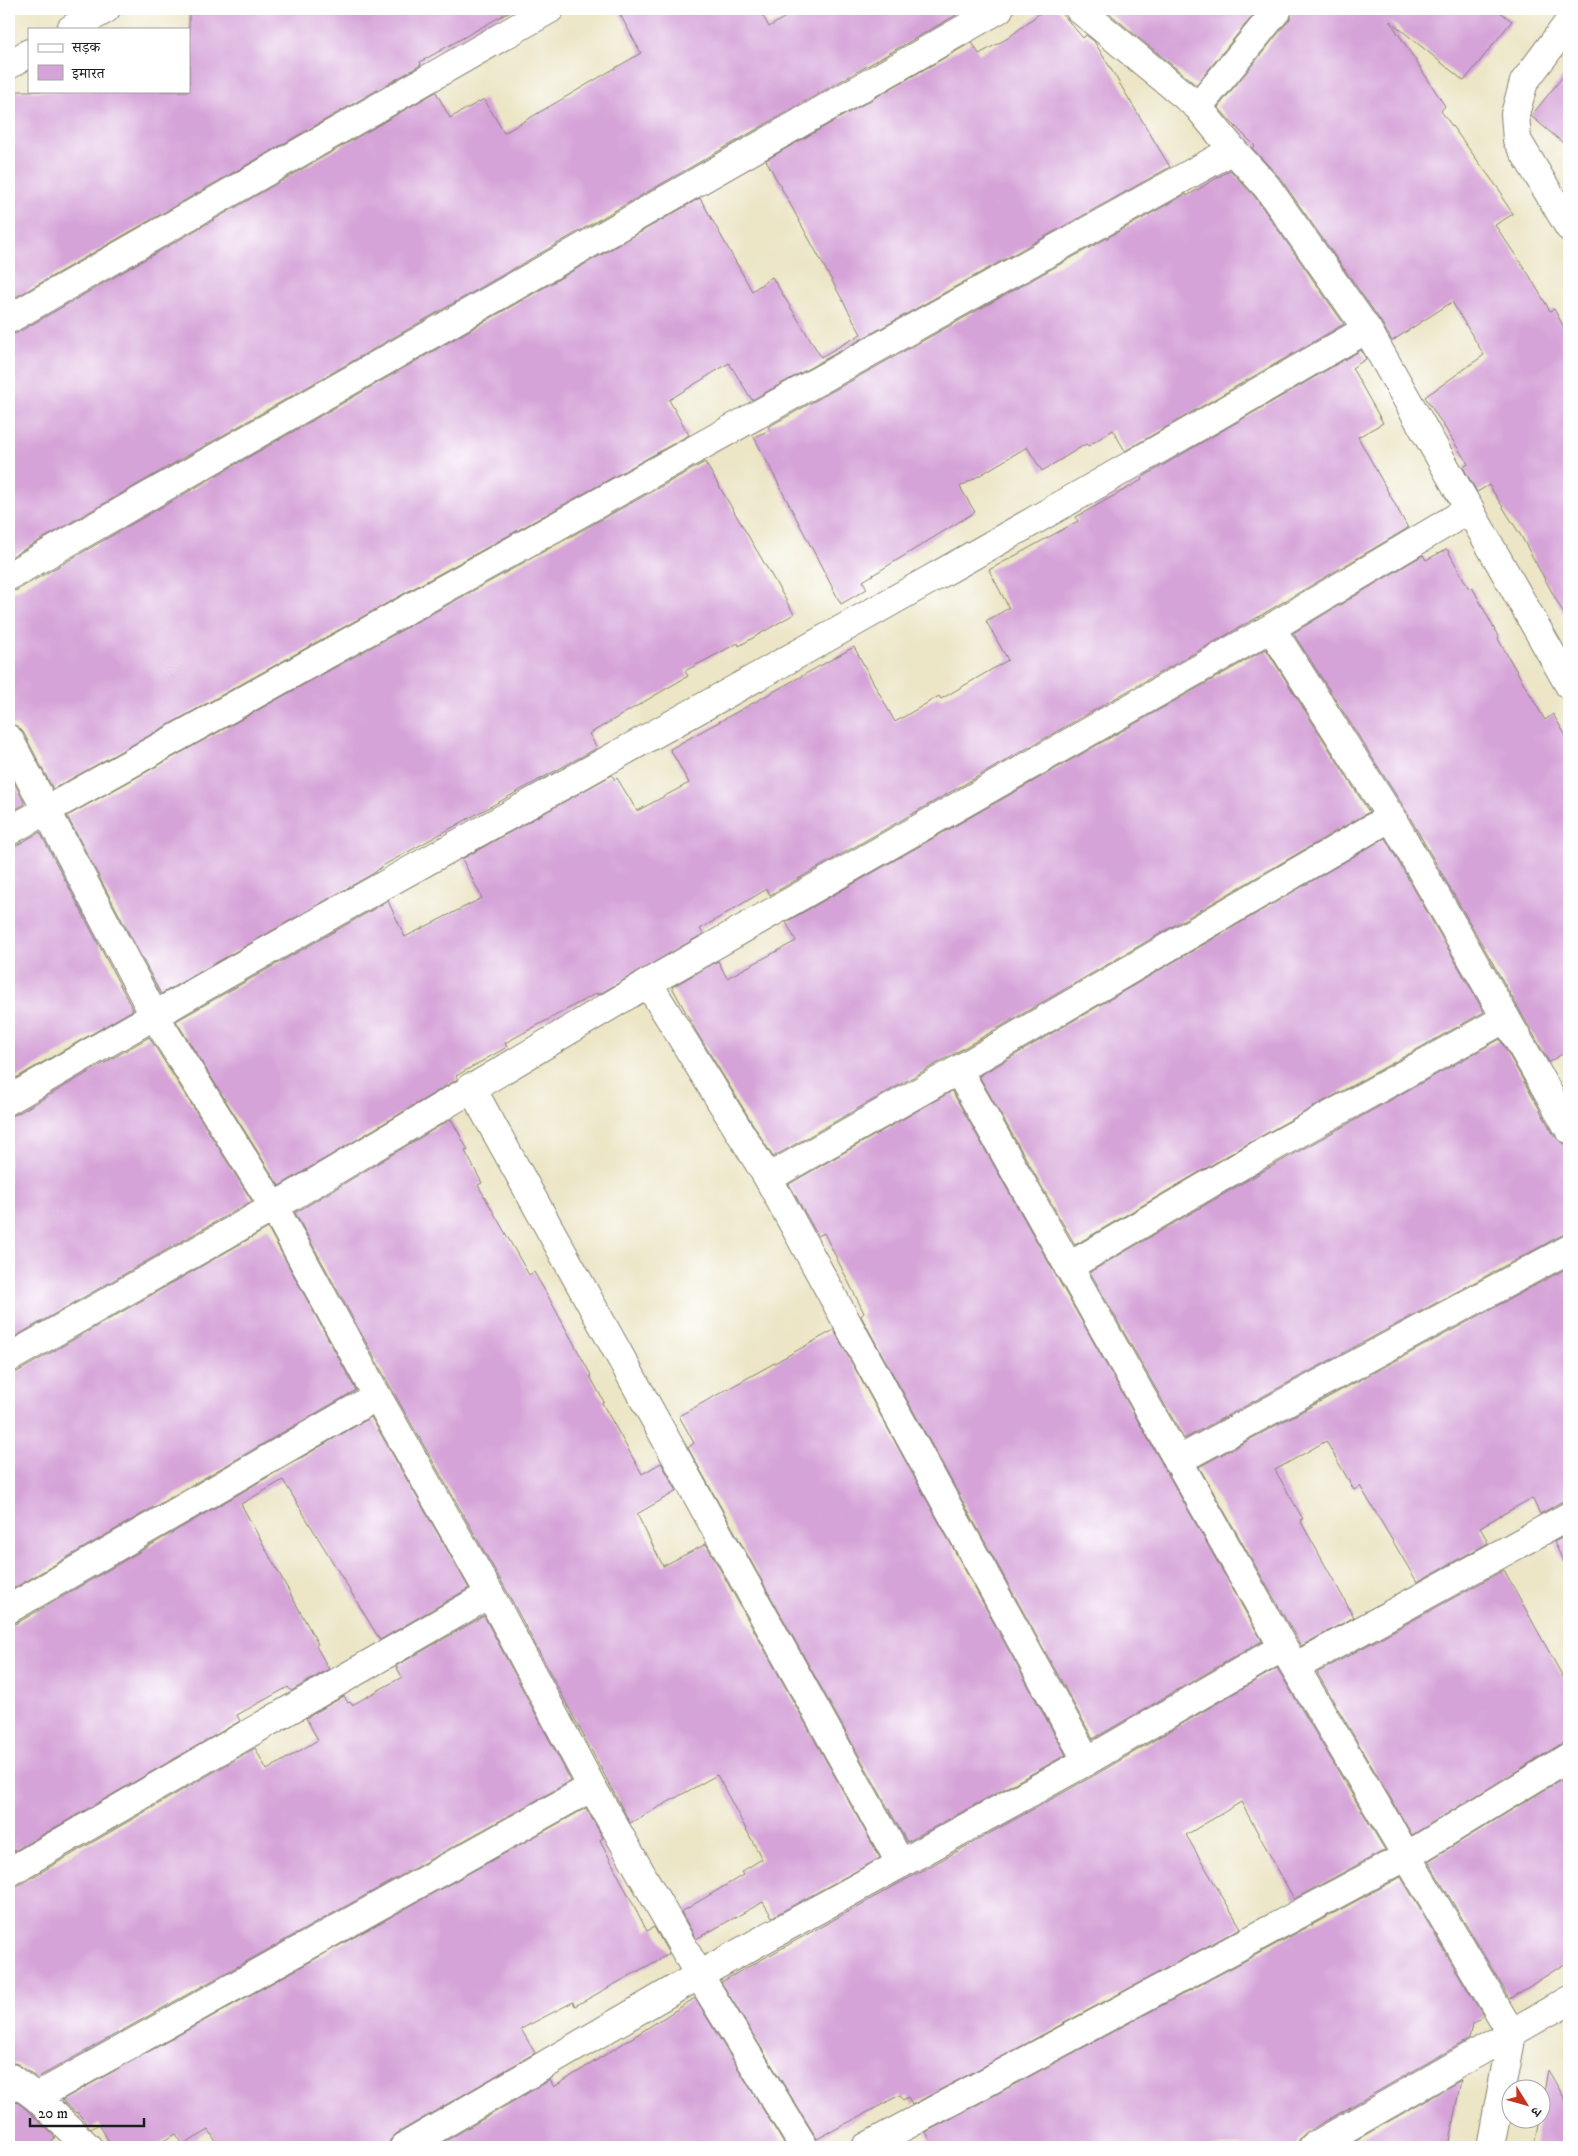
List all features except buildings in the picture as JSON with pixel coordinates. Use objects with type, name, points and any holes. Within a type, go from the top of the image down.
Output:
[{"type":"street","points":[[73,28],[106,9]]},
{"type":"street","points":[[9,319],[550,9]]},
{"type":"street","points":[[9,576],[1000,9]]},
{"type":"street","points":[[1079,9],[1198,107],[1233,150],[1267,187],[1367,330],[1569,685]]},
{"type":"street","points":[[1198,107],[1278,9]]},
{"type":"street","points":[[1569,22],[1524,82],[1514,114],[1517,140],[1569,227]]},
{"type":"street","points":[[9,64],[28,54]]},
{"type":"street","points":[[9,831],[1233,150]]},
{"type":"street","points":[[9,1100],[154,1014],[931,580],[1367,330]]},
{"type":"street","points":[[9,1358],[274,1207],[471,1087],[648,983],[1271,628],[1470,509]]},
{"type":"street","points":[[1271,628],[1391,817],[1569,1129]]},
{"type":"street","points":[[9,739],[154,1014],[274,1207],[377,1396],[490,1594],[592,1787],[699,1975],[804,2147]]},
{"type":"street","points":[[768,1178],[958,1070],[1391,817]]},
{"type":"street","points":[[648,983],[768,1178],[1088,1761]]},
{"type":"street","points":[[1068,1267],[1257,1156],[1506,1018]]},
{"type":"street","points":[[958,1070],[1289,1657],[1512,2034],[1491,2147]]},
{"type":"street","points":[[471,1087],[901,1864]]},
{"type":"street","points":[[1177,1461],[1569,1248]]},
{"type":"street","points":[[9,1609],[377,1396]]},
{"type":"street","points":[[404,2147],[699,1975],[1088,1761],[1569,1516]]},
{"type":"street","points":[[9,1872],[490,1594]]},
{"type":"street","points":[[866,2147],[1407,1856],[1569,1757]]},
{"type":"street","points":[[36,2098],[592,1787]]},
{"type":"street","points":[[1313,2147],[1569,2000]]},
{"type":"street","points":[[9,2077],[36,2098],[88,2147]]}]
